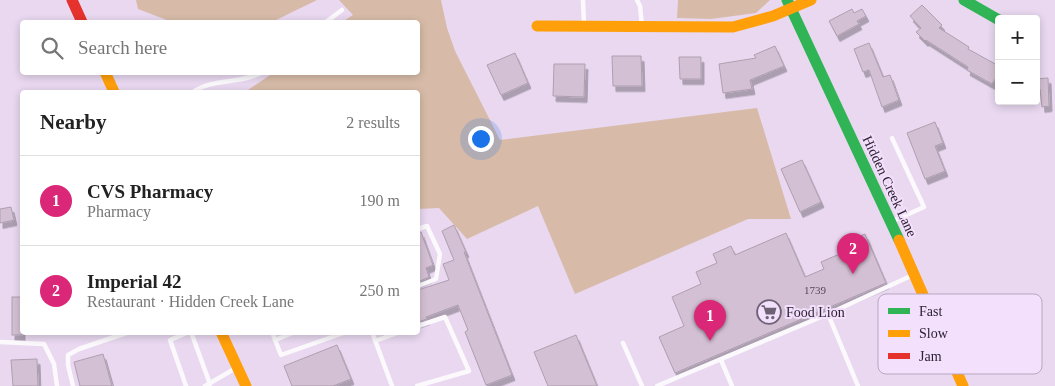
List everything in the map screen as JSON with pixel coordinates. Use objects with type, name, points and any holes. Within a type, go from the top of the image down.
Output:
[{"type":"street","points":[[72,0],[81,20]]},
{"type":"street","points":[[537,26],[733,27],[758,21],[789,5],[811,0]]},
{"type":"street","points":[[964,0],[995,18]]},
{"type":"street","name":"Hidden Creek Lane","points":[[789,5],[924,294]]},
{"type":"street","points":[[106,75],[113,90]]},
{"type":"street","points":[[222,335],[246,386]]},
{"type":"street","name":"Hidden Creek Lane","points":[[958,374],[963,386]]},
{"type":"lane","points":[[583,0],[584,26]]},
{"type":"lane","points":[[637,0],[640,6],[642,28]]},
{"type":"lane","points":[[329,20],[342,10]]},
{"type":"lane","points":[[196,90],[203,86],[246,79],[256,75]]},
{"type":"lane","points":[[891,222],[924,207],[892,138]]},
{"type":"lane","points":[[420,229],[427,226],[440,254],[436,279],[420,285]]},
{"type":"lane","points":[[657,386],[828,314],[915,274]]},
{"type":"lane","points":[[828,314],[858,386]]},
{"type":"lane","points":[[417,386],[468,371],[445,317],[420,325]]},
{"type":"lane","points":[[73,386],[68,365],[68,355],[121,335]]},
{"type":"lane","points":[[182,335],[170,340],[186,386]]},
{"type":"lane","points":[[191,335],[207,385],[237,368]]},
{"type":"lane","points":[[273,335],[281,355],[338,335]]},
{"type":"lane","points":[[275,340],[288,335]]},
{"type":"lane","points":[[373,335],[392,386]]},
{"type":"lane","points":[[375,341],[392,335]]},
{"type":"lane","points":[[0,342],[44,344],[54,364],[57,386]]},
{"type":"lane","points":[[623,343],[642,386]]},
{"type":"lane","points":[[721,360],[732,386]]},
{"type":"lane","points":[[215,380],[218,386]]},
{"type":"shaded area","points":[[136,0],[317,0],[276,20],[167,20],[138,9]]},
{"type":"shaded area","points":[[339,0],[441,0],[447,28],[455,51],[500,140],[757,108],[791,219],[748,219],[575,294],[538,206],[467,239],[439,208],[420,209],[420,90],[248,90],[270,75],[420,75],[420,20],[345,20],[353,15]]},
{"type":"shaded area","points":[[678,0],[770,0],[756,13],[711,19],[677,18]]},
{"type":"building","points":[[922,5],[942,25],[939,28],[969,47],[968,49],[995,64],[995,79],[992,84],[967,70],[968,67],[925,41],[916,32],[921,28],[910,16]]},
{"type":"building","points":[[852,9],[854,13],[862,9],[866,16],[857,21],[859,24],[837,36],[829,21]]},
{"type":"building","points":[[869,43],[883,77],[890,75],[899,100],[882,107],[869,70],[863,72],[854,49]]},
{"type":"building","points":[[775,46],[784,66],[750,80],[752,89],[723,93],[719,64],[756,58],[754,55]]},
{"type":"building","points":[[515,53],[528,83],[501,95],[487,65]]},
{"type":"building","points":[[612,56],[641,56],[642,86],[613,86]]},
{"type":"building","points":[[679,57],[701,57],[701,79],[680,79]]},
{"type":"building","points":[[554,64],[585,64],[584,97],[553,96]]},
{"type":"building","points":[[1048,78],[1049,106],[1042,107],[1040,79]]},
{"type":"building","points":[[935,122],[943,143],[935,146],[945,171],[925,179],[907,133]]},
{"type":"building","points":[[802,160],[821,202],[800,212],[781,169]]},
{"type":"building","points":[[11,207],[14,220],[0,223],[0,209]]},
{"type":"building","points":[[454,225],[512,375],[486,385],[465,332],[468,330],[458,305],[426,317],[427,319],[420,321],[420,289],[449,280],[443,264],[454,260],[442,231]]},
{"type":"building","points":[[420,232],[433,265],[426,268],[429,277],[420,281]]},
{"type":"building","points":[[786,233],[805,277],[824,269],[821,262],[842,253],[839,245],[865,234],[886,283],[675,373],[659,337],[684,326],[672,297],[701,284],[696,272],[717,263],[713,254],[731,246],[735,255]]},
{"type":"building","points":[[12,297],[20,297],[20,335],[12,335]]},
{"type":"building","points":[[576,335],[597,386],[548,386],[534,352]]},
{"type":"building","points":[[337,345],[351,379],[333,386],[292,386],[284,366]]},
{"type":"building","points":[[103,354],[112,386],[80,386],[74,362]]},
{"type":"building","points":[[37,359],[38,386],[13,386],[11,360]]},
{"type":"traffic: fast","points":[[787,0],[899,240]]},
{"type":"traffic: fast","points":[[964,0],[995,18]]},
{"type":"traffic: slow","points":[[537,26],[733,27],[773,16],[811,0]]},
{"type":"traffic: slow","points":[[106,75],[113,90]]},
{"type":"traffic: slow","points":[[899,240],[923,294]]},
{"type":"traffic: slow","points":[[222,335],[246,386]]},
{"type":"traffic: slow","points":[[958,374],[963,386]]},
{"type":"traffic: jam","points":[[72,0],[81,20]]},
{"type":"place","name":"Imperial 42","points":[[853,274]]},
{"type":"place","name":"Food Lion","points":[[769,312]]},
{"type":"place","name":"CVS Pharmacy","points":[[710,341]]}]
